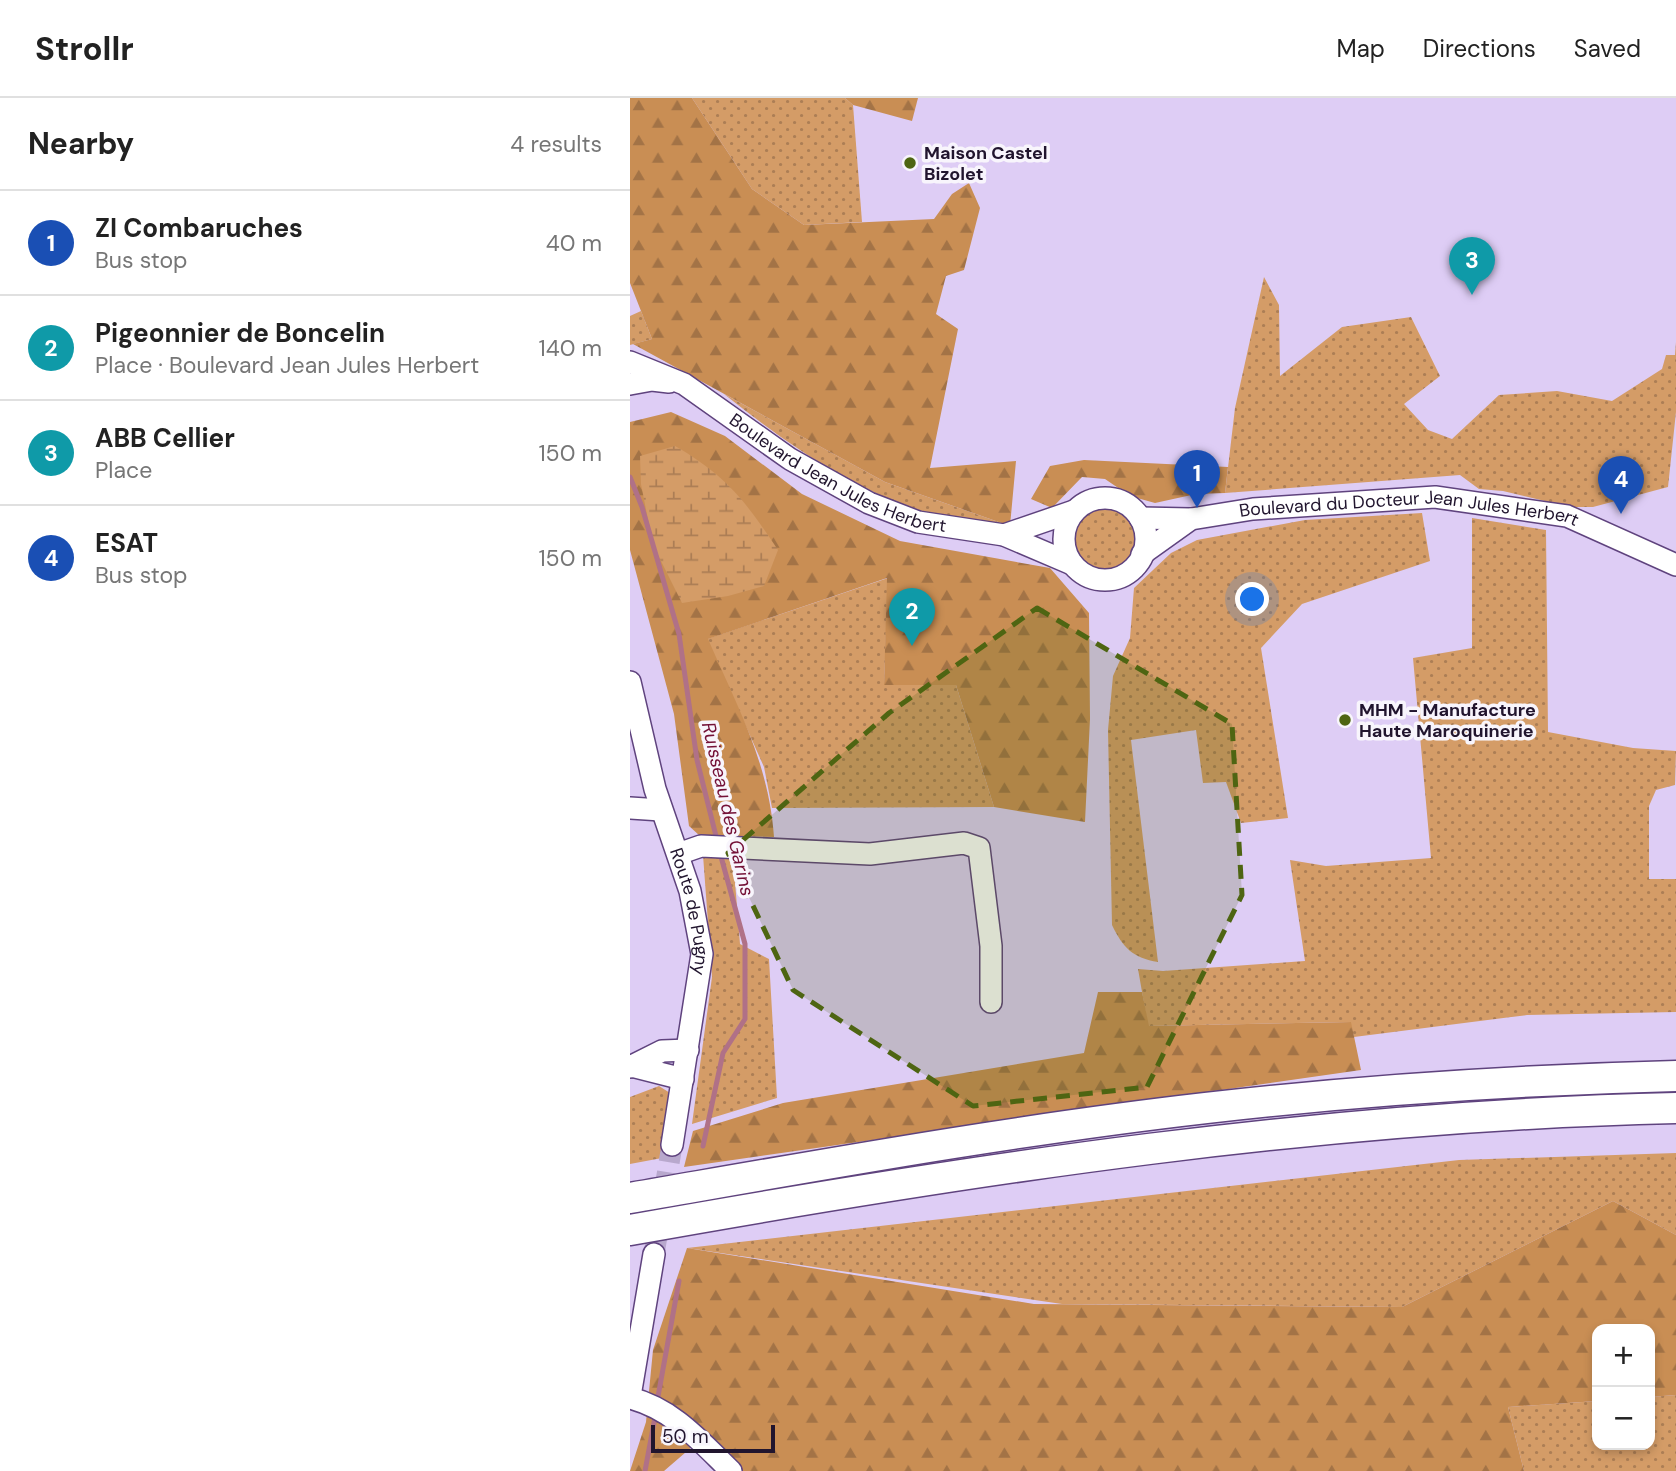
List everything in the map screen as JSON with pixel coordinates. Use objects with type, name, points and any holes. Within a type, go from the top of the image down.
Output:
[{"type":"highway","points":[[630,1198],[937,1145],[1206,1108],[1462,1085],[1676,1076]]},
{"type":"highway","points":[[630,1230],[962,1173],[1219,1138],[1469,1116],[1676,1108]]},
{"type":"street","name":"Boulevard Jean Jules Herbert","points":[[630,362],[684,384],[790,459],[869,503],[918,522],[1004,535],[1072,564]]},
{"type":"street","name":"Boulevard Jean Jules Herbert","points":[[630,384],[652,380],[684,384]]},
{"type":"street","name":"Boulevard du Docteur Jean Jules Herbert","points":[[1143,554],[1191,519],[1253,509],[1435,497],[1567,516],[1676,565]]},
{"type":"street","points":[[1093,499],[1114,499],[1124,503],[1140,518],[1145,542],[1143,554],[1126,574],[1113,579],[1090,577],[1072,564],[1064,542],[1068,520],[1074,511],[1093,499]]},
{"type":"street","name":"Boulevard Jean Jules Herbert","points":[[1004,535],[1074,511]]},
{"type":"street","points":[[1140,518],[1191,519]]},
{"type":"street","name":"Route de Pugny","points":[[630,682],[661,810],[678,854],[699,925],[702,954],[671,1145]]},
{"type":"street","points":[[630,808],[661,810]]},
{"type":"street","points":[[678,854],[701,846],[870,854],[964,843],[979,848],[991,946],[990,1002]]},
{"type":"street","points":[[630,1067],[662,1051],[688,1050]]},
{"type":"street","points":[[630,1067],[683,1079]]},
{"type":"street","points":[[654,1254],[644,1402],[731,1471]]},
{"type":"highlighted area","points":[[1037,608],[1232,724],[1242,895],[1147,1087],[973,1106],[793,990],[728,853],[889,713]]},
{"type":"green space","points":[[630,98],[692,98],[752,189],[804,225],[934,219],[952,194],[969,183],[980,208],[964,270],[946,276],[936,314],[958,329],[930,468],[1016,461],[1010,526],[885,482],[633,344],[652,339],[630,283]]},
{"type":"green space","points":[[692,98],[845,98],[853,105],[862,222],[804,225],[752,189]]},
{"type":"green space","points":[[845,98],[918,98],[912,121],[853,105]]},
{"type":"green space","points":[[1264,277],[1279,305],[1280,376],[1342,327],[1411,317],[1440,376],[1404,404],[1428,430],[1452,439],[1499,395],[1557,391],[1612,401],[1662,369],[1666,355],[1675,355],[1676,342],[1676,412],[1668,487],[1593,507],[1570,507],[1503,491],[1479,489],[1460,475],[1225,493],[1235,408]]},
{"type":"green space","points":[[641,311],[652,339],[630,345],[630,316]]},
{"type":"green space","points":[[724,394],[885,482],[1010,526],[945,518],[879,494],[824,466]]},
{"type":"green space","points":[[671,412],[725,436],[802,494],[900,541],[1050,568],[1089,613],[1090,719],[1085,822],[994,807],[956,685],[884,685],[887,578],[708,639],[759,759],[771,810],[774,837],[700,836],[689,826],[674,714],[630,550],[630,422]]},
{"type":"green space","points":[[675,446],[708,468],[734,491],[778,550],[764,586],[728,596],[682,603],[653,545],[641,484],[640,456]]},
{"type":"green space","points":[[1084,460],[1228,467],[1225,493],[1196,494],[1155,503],[1130,496],[1105,479],[1082,477],[1052,508],[1031,499],[1050,466]]},
{"type":"green space","points":[[1105,506],[1128,515],[1137,538],[1128,561],[1105,570],[1082,561],[1073,538],[1082,515]]},
{"type":"green space","points":[[1422,513],[1430,561],[1302,604],[1261,648],[1288,818],[1241,823],[1226,782],[1203,783],[1196,730],[1131,740],[1158,962],[1135,955],[1120,940],[1112,925],[1108,730],[1113,676],[1130,638],[1134,588],[1171,553],[1197,540],[1305,520]]},
{"type":"green space","points":[[1472,518],[1546,530],[1548,732],[1633,748],[1676,751],[1675,785],[1656,790],[1649,806],[1649,879],[1676,879],[1676,1012],[1527,1015],[1354,1037],[1350,1022],[1148,1026],[1138,969],[1163,971],[1305,961],[1290,860],[1326,866],[1431,858],[1413,658],[1472,648]]},
{"type":"green space","points":[[888,578],[884,685],[956,685],[994,807],[772,808],[764,767],[707,639]]},
{"type":"green space","points":[[703,855],[733,857],[740,944],[769,959],[777,1098],[692,1124],[712,977]]},
{"type":"green space","points":[[1098,992],[1142,992],[1149,1026],[1351,1022],[1361,1070],[684,1167],[693,1131],[783,1103],[1084,1053]]},
{"type":"green space","points":[[659,1086],[670,1093],[670,1111],[662,1158],[630,1164],[630,1097]]},
{"type":"green space","points":[[1676,1153],[1676,1235],[1613,1201],[1402,1307],[1062,1304],[687,1248],[1459,1160]]},
{"type":"green space","points":[[1613,1201],[1676,1235],[1676,1395],[1655,1397],[1655,1324],[1592,1324],[1592,1401],[1508,1407],[1524,1471],[716,1471],[693,1446],[664,1471],[630,1471],[646,1422],[653,1350],[687,1248],[1034,1304],[1402,1307]]},
{"type":"green space","points":[[1676,1395],[1676,1471],[1524,1471],[1508,1407],[1592,1401],[1592,1450],[1655,1450],[1655,1397]]},
{"type":"waterway","name":"Ruisseau des Garins","points":[[630,477],[642,507],[679,634],[697,760],[717,840]]},
{"type":"waterway","name":"Ruisseau des Garins","points":[[703,1146],[723,1053],[745,1019],[745,944],[720,853]]},
{"type":"waterway","name":"Ruisseau des Garins","points":[[657,1402],[679,1281]]},
{"type":"waterway","name":"Ruisseau des Garins","points":[[645,1471],[656,1412]]},
{"type":"tunnel","points":[[654,1254],[672,1145]]},
{"type":"place","name":"Maison Castel Bizolet","points":[[910,163]]},
{"type":"place","name":"ABB Cellier","points":[[1472,295]]},
{"type":"place","name":"ZI Combaruches","points":[[1197,508]]},
{"type":"place","name":"ESAT","points":[[1621,514]]},
{"type":"place","name":"Pigeonnier de Boncelin","points":[[912,646]]},
{"type":"place","name":"MHM - Manufacture Haute Maroquinerie","points":[[1345,720]]}]
